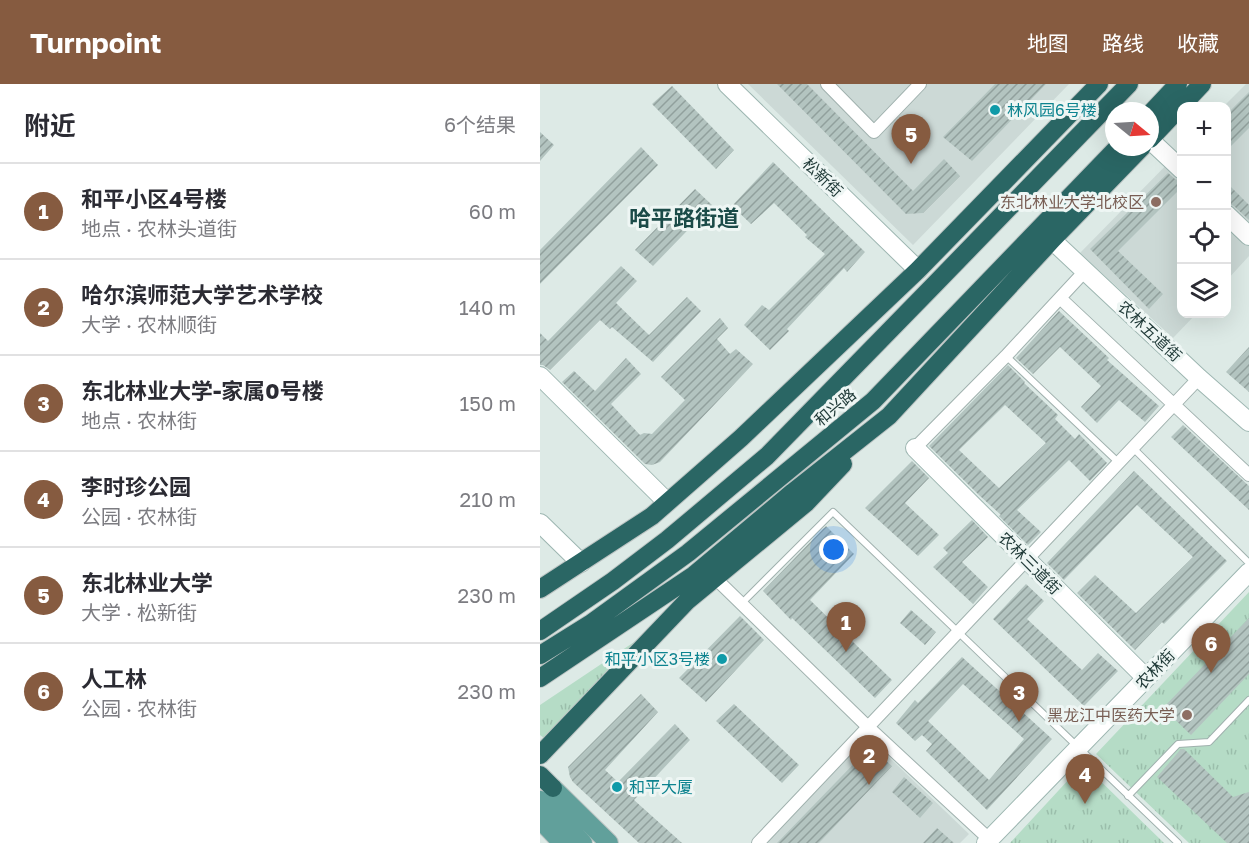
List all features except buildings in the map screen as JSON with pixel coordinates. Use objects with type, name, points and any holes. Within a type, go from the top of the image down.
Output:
[{"type":"highway","points":[[540,589],[652,516],[741,438],[925,263],[1100,84]]},
{"type":"highway","points":[[540,631],[613,581],[667,540],[767,456],[1129,84]]},
{"type":"highway","points":[[1159,104],[1178,84]]},
{"type":"highway","points":[[1159,129],[1202,84]]},
{"type":"highway","name":"和兴路","points":[[540,655],[590,624],[688,553],[873,401],[1109,156]]},
{"type":"highway","points":[[540,755],[687,601],[806,503],[1133,156]]},
{"type":"highway","points":[[805,418],[925,263]]},
{"type":"highway","points":[[873,401],[972,325]]},
{"type":"highway","points":[[540,678],[694,575],[889,416]]},
{"type":"highway","points":[[540,775],[547,794]]},
{"type":"main road","points":[[547,794],[583,843]]},
{"type":"main road","points":[[547,794],[609,843]]},
{"type":"main road","points":[[540,820],[562,843]]},
{"type":"street","name":"松新街","points":[[727,84],[925,263]]},
{"type":"street","points":[[827,84],[874,132],[920,84]]},
{"type":"street","points":[[1159,148],[1177,165]]},
{"type":"street","points":[[1231,218],[1249,236]]},
{"type":"street","name":"农林五道街","points":[[1052,240],[1249,422]]},
{"type":"street","points":[[915,448],[1006,356],[1085,271]]},
{"type":"street","points":[[1060,298],[1249,475]]},
{"type":"street","points":[[540,376],[667,502]]},
{"type":"street","points":[[758,843],[1199,378]]},
{"type":"street","name":"农林三道街","points":[[915,448],[1146,678]]},
{"type":"street","points":[[540,523],[581,563]]},
{"type":"street","name":"农林街","points":[[987,841],[1249,572]]},
{"type":"street","points":[[715,578],[987,841]]},
{"type":"lane","points":[[1006,356],[1119,463]]},
{"type":"lane","points":[[1133,448],[1249,563]]},
{"type":"lane","points":[[741,604],[833,512],[1178,843]]},
{"type":"lane","points":[[1128,796],[1178,744],[1209,742],[1249,700]]},
{"type":"shaded area","points":[[748,84],[1069,84],[913,245]]},
{"type":"shaded area","points":[[1246,84],[1249,84],[1249,256],[1231,276],[1231,102],[1228,102]]},
{"type":"shaded area","name":"东北林业大学北校区","points":[[1177,154],[1177,318],[1192,318],[1173,338],[1080,253]]},
{"type":"shaded area","points":[[867,736],[969,834],[960,843],[765,843]]},
{"type":"green space","name":"黑龙江中医药大学","points":[[1249,592],[1249,843],[1189,843],[1096,754]]},
{"type":"green space","points":[[670,618],[550,743],[540,735],[540,705]]},
{"type":"green space","points":[[1083,764],[1164,843],[1010,843]]},
{"type":"place","name":"林风园6号楼","points":[[995,110]]},
{"type":"place","name":"东北林业大学","points":[[911,164]]},
{"type":"place","name":"东北林业大学北校区","points":[[1156,202]]},
{"type":"place","name":"和平小区4号楼","points":[[846,652]]},
{"type":"place","name":"和平小区3号楼","points":[[722,659]]},
{"type":"place","name":"人工林","points":[[1211,673]]},
{"type":"place","name":"黑龙江中医药大学","points":[[1187,715]]},
{"type":"place","name":"东北林业大学-家属0号楼","points":[[1019,722]]},
{"type":"place","name":"哈尔滨师范大学艺术学校","points":[[869,785]]},
{"type":"place","name":"和平大厦","points":[[617,787]]},
{"type":"place","name":"李时珍公园","points":[[1085,804]]},
{"type":"district","name":"哈平路街道","points":[[684,217]]}]
